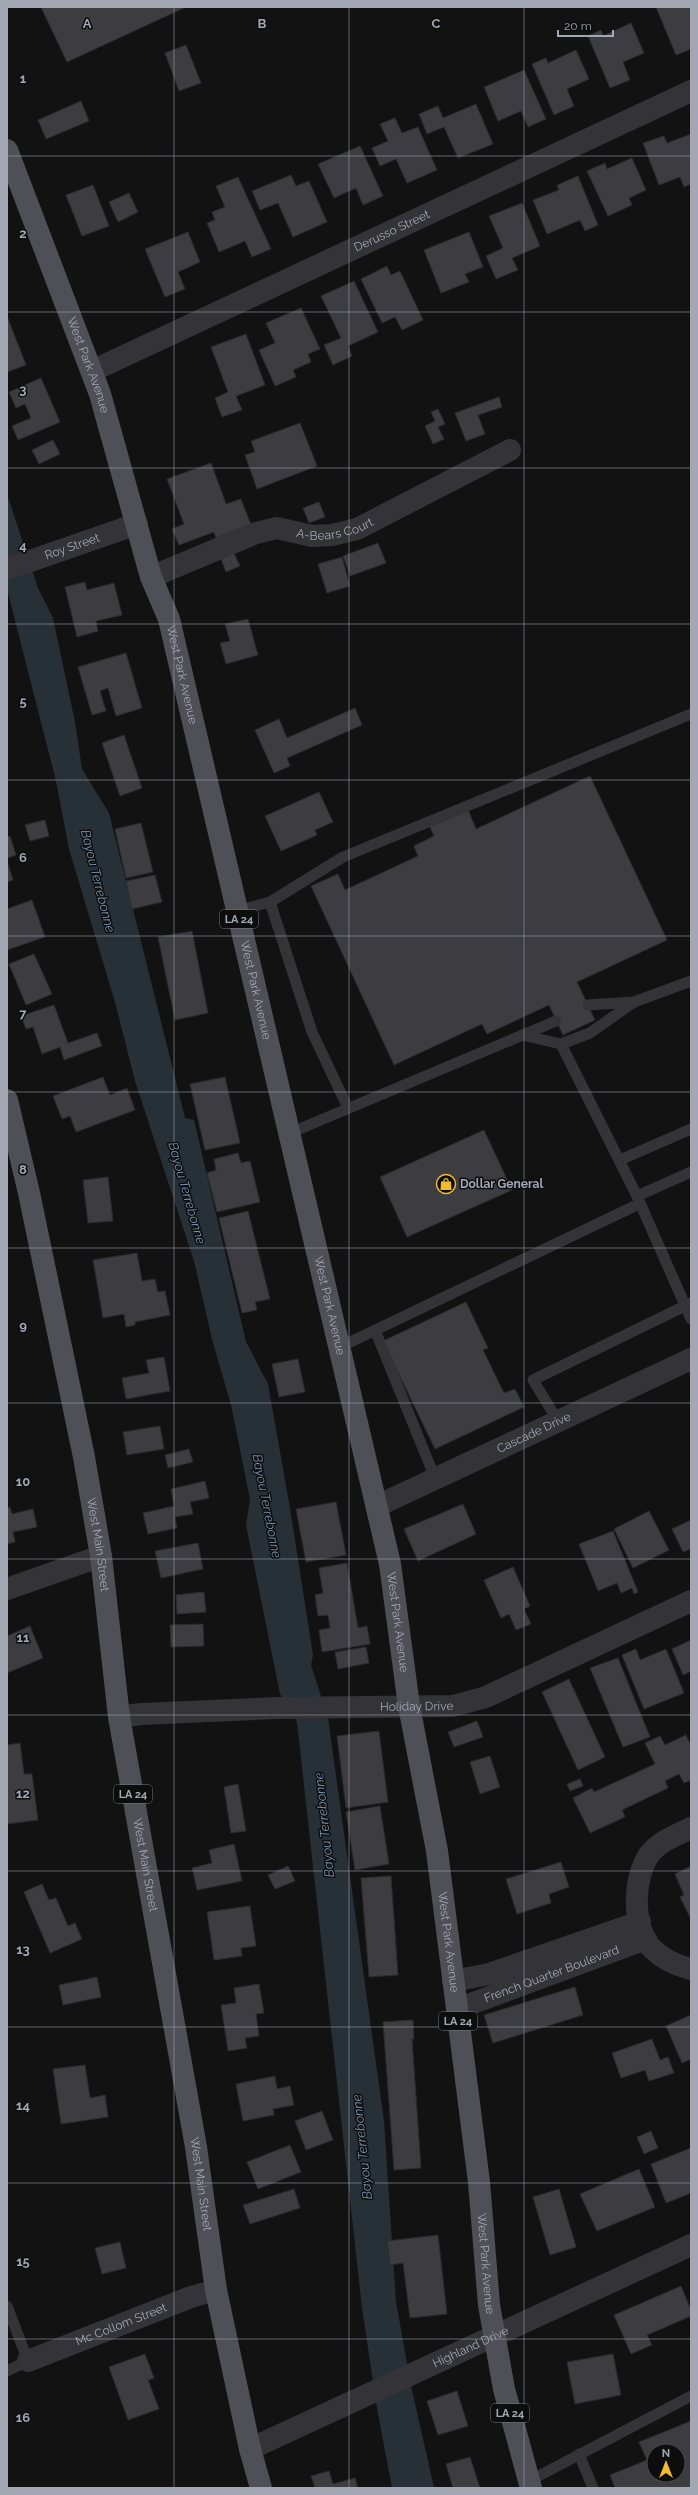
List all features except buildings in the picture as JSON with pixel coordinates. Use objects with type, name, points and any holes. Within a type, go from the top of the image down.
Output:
[{"type":"main road","name":"West Park Avenue","points":[[7,150],[100,394],[151,577],[169,619],[390,1564],[409,1706],[437,1852],[479,2182],[489,2305],[504,2389],[530,2484]]},
{"type":"main road","name":"West Main Street","points":[[7,1100],[29,1193],[84,1457],[101,1556],[119,1717],[196,2147],[216,2290],[250,2449],[261,2488]]},
{"type":"street","name":"Derusso Street","points":[[92,371],[691,91]]},
{"type":"street","name":"A-Bears Court","points":[[151,577],[256,533],[277,528],[312,536],[332,535],[357,529],[510,450]]},
{"type":"street","name":"Roy Street","points":[[7,569],[137,524]]},
{"type":"street","name":"Cascade Drive","points":[[377,1506],[691,1359]]},
{"type":"street","points":[[7,1589],[101,1556]]},
{"type":"street","name":"Holiday Drive","points":[[119,1717],[141,1714],[276,1708],[453,1706],[486,1697],[691,1602]]},
{"type":"street","points":[[691,1828],[658,1845],[648,1857],[641,1874],[637,1892],[643,1930],[665,1959],[691,1969]]},
{"type":"street","name":"French Quarter Boulevard","points":[[453,1981],[490,1974],[643,1930]]},
{"type":"street","name":"French Quarter Boulevard","points":[[457,2009],[643,1930]]},
{"type":"street","name":"Highland Drive","points":[[250,2449],[691,2245]]},
{"type":"street","name":"Mc Collom Street","points":[[28,2361],[191,2297],[216,2290]]},
{"type":"lane","points":[[237,911],[270,902],[343,857],[691,714]]},
{"type":"lane","points":[[270,902],[312,1032],[348,1108]]},
{"type":"lane","points":[[522,1035],[561,1044],[590,1033],[634,1002],[691,981]]},
{"type":"lane","points":[[588,1005],[634,1002]]},
{"type":"lane","points":[[290,1132],[556,1021]]},
{"type":"lane","points":[[561,1044],[620,1160],[688,1305],[691,1319]]},
{"type":"lane","points":[[620,1160],[691,1129]]},
{"type":"lane","points":[[340,1347],[638,1200],[691,1172]]},
{"type":"lane","points":[[558,1421],[533,1380],[688,1305]]},
{"type":"lane","points":[[375,1330],[435,1478]]},
{"type":"lane","points":[[7,2306],[28,2361],[7,2372]]},
{"type":"lane","points":[[530,2484],[578,2454],[691,2396]]},
{"type":"lane","points":[[578,2454],[592,2488]]},
{"type":"water","name":"Bayou Terrebonne","points":[[7,494],[38,588],[53,618],[75,722],[82,769],[109,813],[185,1118],[194,1120],[246,1342],[268,1384],[289,1502],[313,1655],[311,1665],[328,1718],[384,2121],[396,2302],[412,2390],[434,2488],[392,2488],[377,2408],[362,2308],[297,1722],[280,1694],[246,1525],[250,1499],[231,1405],[212,1339],[194,1261],[135,1081],[115,1002],[69,849],[56,781],[7,589]]},
{"type":"place","name":"Dollar General","points":[[446,1184]]}]
